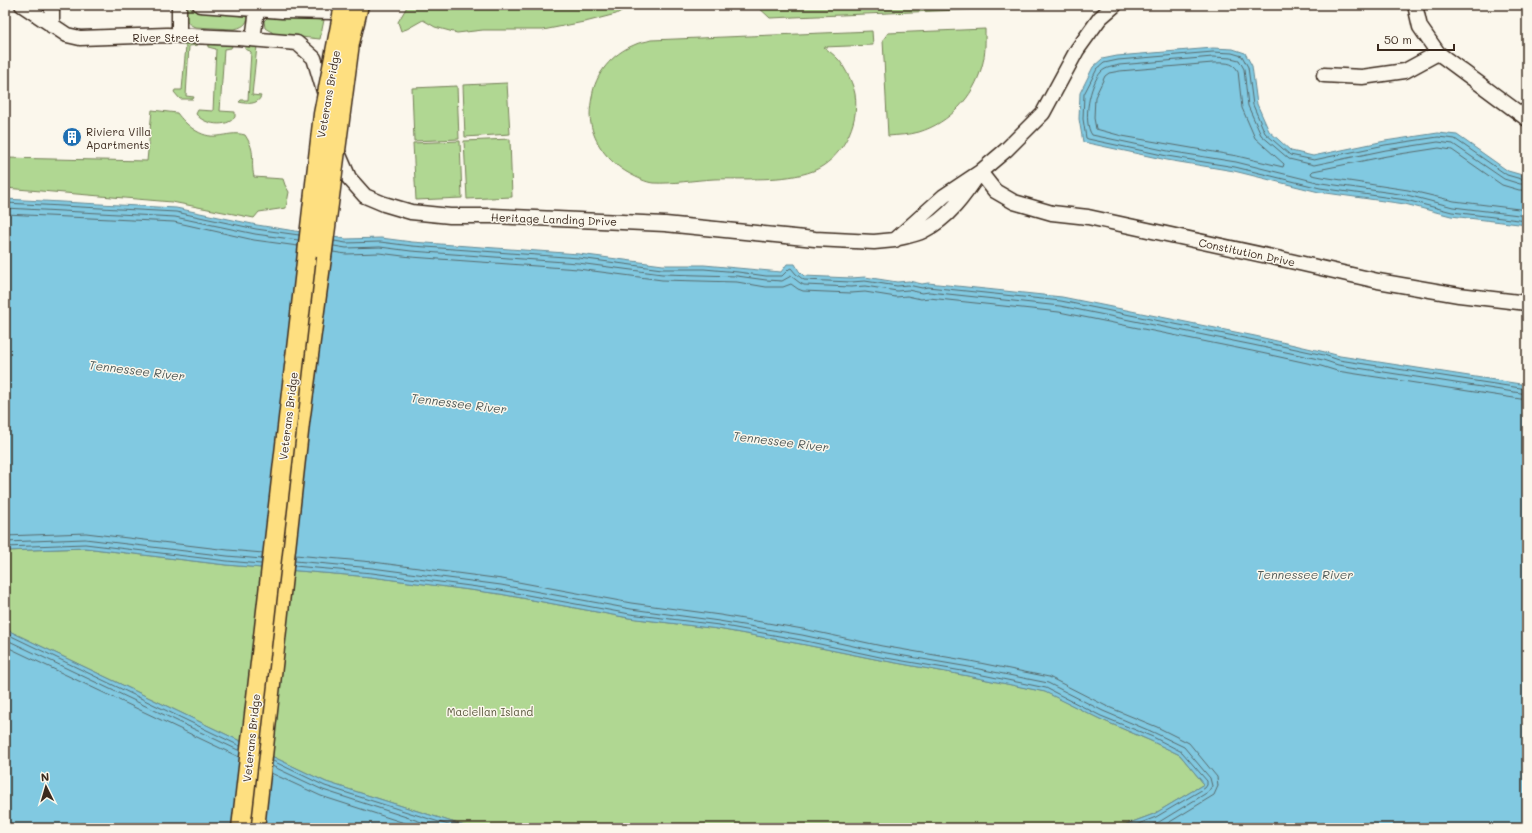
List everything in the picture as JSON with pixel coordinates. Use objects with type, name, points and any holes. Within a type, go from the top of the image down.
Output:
[{"type":"main road","points":[[323,114],[324,88],[338,5]]},
{"type":"main road","name":"Veterans Bridge","points":[[241,828],[323,114],[344,5]]},
{"type":"main road","name":"Veterans Bridge","points":[[255,828],[300,423],[350,44],[359,5]]},
{"type":"street","name":"River Street","points":[[22,5],[67,35],[80,38],[179,36],[253,39],[297,43],[314,58]]},
{"type":"street","points":[[52,5],[52,26]]},
{"type":"street","points":[[178,5],[179,36]]},
{"type":"street","points":[[200,5],[257,10],[334,12],[366,5]]},
{"type":"street","name":"Heritage Landing Drive","points":[[314,58],[326,99],[334,144],[349,178],[365,196],[384,204],[411,212],[450,216],[492,216],[666,224],[815,239],[874,242],[895,240],[944,196],[980,172],[1006,150],[1043,113],[1077,50],[1100,18],[1115,5]]},
{"type":"street","points":[[1415,5],[1420,27],[1438,53],[1527,119]]},
{"type":"street","points":[[253,39],[257,10]]},
{"type":"street","points":[[1324,75],[1362,77],[1405,70],[1438,53]]},
{"type":"street","name":"Constitution Drive","points":[[980,172],[995,191],[1014,202],[1052,213],[1088,217],[1286,260],[1378,282],[1459,295],[1527,303]]},
{"type":"green space","points":[[408,5],[632,5],[616,14],[543,30],[483,30],[457,33],[435,27],[423,20],[401,31],[398,22]]},
{"type":"green space","points":[[756,5],[1069,5],[1051,7],[770,18]]},
{"type":"green space","points":[[184,6],[199,12],[248,15],[248,18],[245,24],[239,28],[195,27],[187,21]]},
{"type":"green space","points":[[268,17],[324,20],[320,39],[272,34],[272,32],[265,28],[264,21]]},
{"type":"green space","points":[[985,29],[985,47],[982,66],[973,88],[959,107],[950,115],[930,128],[911,134],[888,136],[883,40],[888,33]]},
{"type":"green space","points":[[872,31],[873,45],[824,47],[839,60],[847,72],[854,90],[856,105],[851,129],[840,150],[823,166],[813,171],[790,177],[764,179],[714,179],[653,183],[644,181],[622,169],[608,157],[597,142],[591,125],[590,110],[597,80],[612,59],[636,44],[651,40]]},
{"type":"green space","points":[[181,42],[197,42],[198,45],[189,46],[186,96],[194,97],[193,99],[180,99],[174,92],[175,90],[182,90],[186,46],[182,45]]},
{"type":"green space","points":[[208,43],[231,44],[232,46],[231,48],[224,49],[220,111],[235,112],[235,117],[227,123],[210,123],[204,121],[196,114],[198,110],[213,111],[216,49],[208,47]]},
{"type":"green space","points":[[245,45],[257,46],[252,95],[261,96],[260,99],[252,103],[239,102],[241,100],[248,100],[251,52],[245,49]]},
{"type":"green space","points":[[507,83],[510,134],[465,137],[463,85]]},
{"type":"green space","points":[[457,86],[459,139],[414,141],[412,88]]},
{"type":"green space","points":[[152,110],[177,113],[194,130],[205,135],[245,135],[249,141],[252,151],[254,177],[283,179],[289,192],[286,208],[259,212],[254,218],[172,202],[5,188],[5,158],[147,161]]},
{"type":"green space","points":[[510,139],[512,197],[467,199],[464,141]]},
{"type":"green space","points":[[460,141],[462,198],[416,200],[413,143]]},
{"type":"green space","name":"Maclellan Island","points":[[85,548],[226,565],[371,577],[500,594],[629,618],[718,629],[1046,692],[1100,719],[1180,755],[1204,784],[1154,814],[1116,828],[471,828],[326,782],[5,629],[5,551]]},
{"type":"water","points":[[1213,48],[1233,49],[1245,53],[1252,66],[1257,104],[1269,131],[1291,151],[1313,156],[1385,141],[1438,133],[1457,135],[1508,171],[1527,175],[1527,225],[1451,216],[1405,204],[1319,192],[1234,171],[1167,160],[1083,142],[1079,119],[1080,93],[1093,67],[1102,59],[1117,56]]},
{"type":"water","name":"Tennessee River","points":[[5,199],[176,208],[257,225],[346,239],[381,238],[412,242],[579,254],[663,265],[704,265],[781,272],[787,264],[795,264],[804,276],[851,278],[865,277],[897,282],[909,281],[922,284],[928,283],[1062,297],[1255,336],[1340,356],[1527,385],[1527,828],[1116,828],[1154,814],[1204,784],[1180,755],[1100,719],[1045,692],[718,629],[629,618],[500,594],[371,577],[226,565],[85,548],[5,551]]},
{"type":"water","points":[[5,629],[326,782],[471,828],[5,828]]},
{"type":"place","name":"Riviera Villa Apartments","points":[[72,137]]}]
